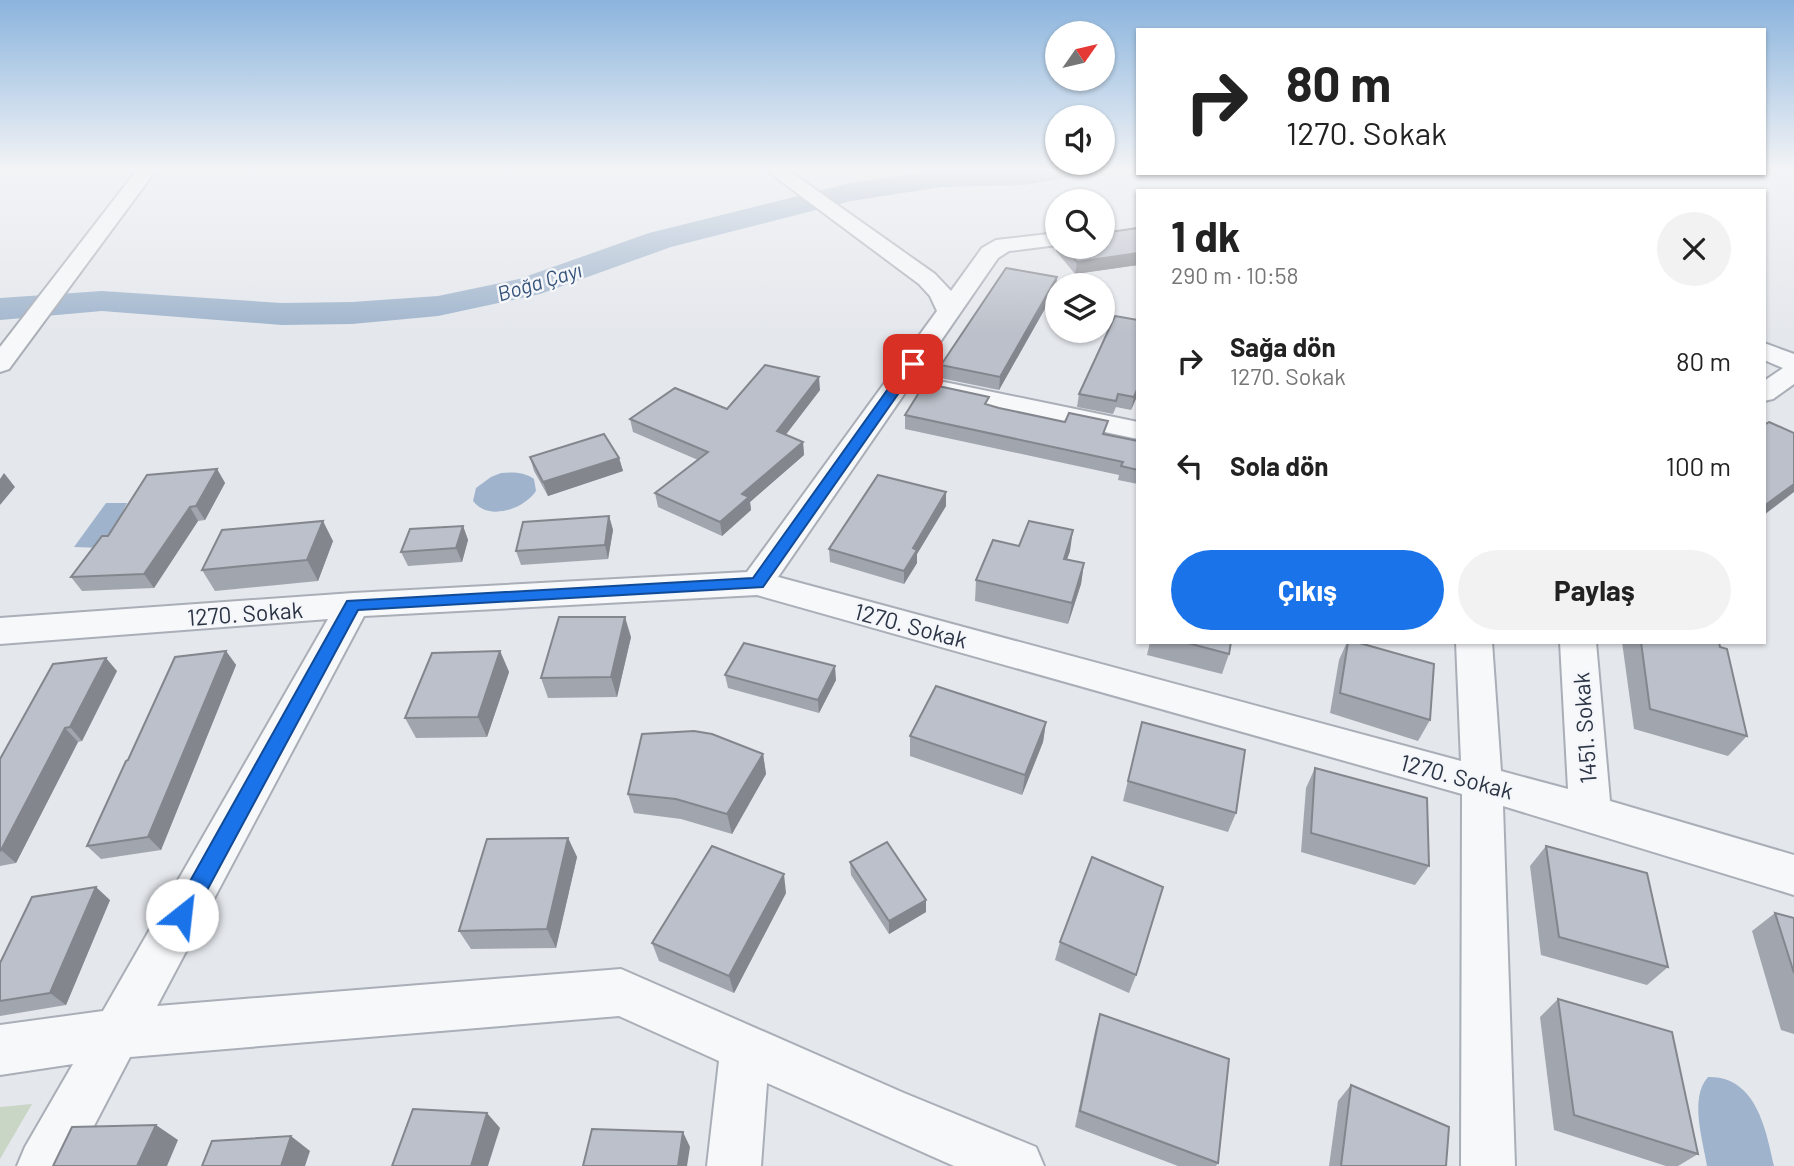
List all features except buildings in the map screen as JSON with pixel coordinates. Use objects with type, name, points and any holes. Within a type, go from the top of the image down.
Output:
[{"type":"street","points":[[0,364],[105,224]]},
{"type":"street","points":[[851,224],[927,279],[941,293],[949,311]]},
{"type":"street","points":[[757,583],[990,253],[1004,245],[1045,240]]},
{"type":"street","points":[[1766,352],[1794,363]]},
{"type":"street","points":[[1766,392],[1794,372]]},
{"type":"street","points":[[901,381],[1136,431]]},
{"type":"street","name":"1270. Sokak","points":[[0,631],[353,605],[757,583],[1590,813],[1794,875]]},
{"type":"street","points":[[44,1166],[353,605]]},
{"type":"street","points":[[1474,644],[1482,783],[1489,1166]]},
{"type":"street","name":"1451. Sokak","points":[[1578,644],[1590,813]]},
{"type":"street","points":[[0,1049],[116,1034],[621,992],[888,1112],[1017,1166]]},
{"type":"street","points":[[734,1166],[746,1048]]},
{"type":"green space","points":[[32,1104],[0,1159],[0,1107]]},
{"type":"water","points":[[501,473],[518,473],[534,479],[536,491],[523,503],[505,511],[487,511],[479,507],[473,501],[476,488]]},
{"type":"water","points":[[106,503],[127,503],[104,548],[74,547]]},
{"type":"water","points":[[1708,1077],[1724,1079],[1737,1085],[1748,1095],[1762,1121],[1774,1166],[1707,1166],[1698,1108],[1702,1086]]},
{"type":"waterway","name":"Boğa Çayı","points":[[0,309],[102,301],[282,314],[352,313],[438,306],[528,287],[660,240],[722,224]]},
{"type":"route","points":[[182,915],[353,605],[757,583],[913,364]]}]
